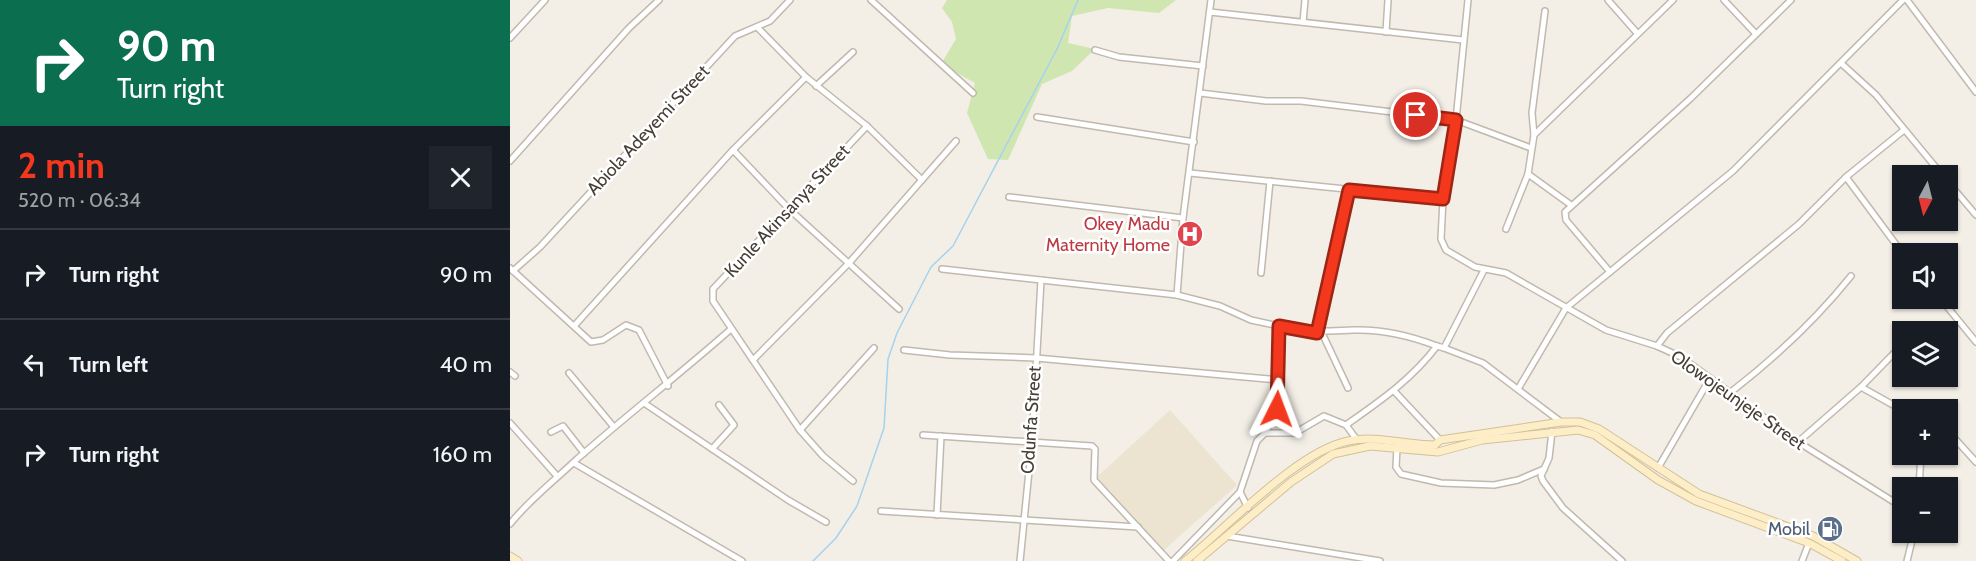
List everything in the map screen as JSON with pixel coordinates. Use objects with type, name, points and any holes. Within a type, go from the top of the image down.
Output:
[{"type":"main road","points":[[1197,561],[1248,508],[1313,456],[1331,446],[1379,438],[1435,445],[1440,440],[1561,422],[1580,422],[1599,429],[1699,494],[1813,536],[1857,561]]},
{"type":"main road","points":[[1185,561],[1291,482],[1333,454],[1361,446],[1438,452],[1482,440],[1552,430],[1587,432],[1658,480],[1696,501],[1809,543],[1842,561]]},
{"type":"main road","points":[[510,556],[519,561]]},
{"type":"street","points":[[510,38],[545,0]]},
{"type":"street","points":[[510,161],[629,28],[659,0]]},
{"type":"street","name":"Abiola Adeyemi Street","points":[[512,270],[540,247],[735,36],[770,21],[790,0]]},
{"type":"street","points":[[871,0],[973,93]]},
{"type":"street","points":[[1177,295],[1183,218],[1210,0]]},
{"type":"street","points":[[1303,22],[1305,0]]},
{"type":"street","points":[[1386,32],[1388,0]]},
{"type":"street","points":[[1190,173],[1443,199],[1456,120],[1468,0]]},
{"type":"street","points":[[1608,0],[1637,33]]},
{"type":"street","points":[[1534,135],[1673,0]]},
{"type":"street","points":[[1724,0],[1756,34]]},
{"type":"street","points":[[1610,272],[1566,220],[1565,212],[1637,148],[1791,0]]},
{"type":"street","points":[[1518,389],[1566,308],[1733,171],[1905,0],[1976,92]]},
{"type":"street","points":[[1506,229],[1528,174],[1534,135],[1532,113],[1545,11]]},
{"type":"street","points":[[1210,12],[1463,40]]},
{"type":"street","points":[[758,28],[806,77],[867,126],[921,180]]},
{"type":"street","points":[[1095,50],[1119,57],[1203,66]]},
{"type":"street","points":[[816,86],[853,52]]},
{"type":"street","points":[[1842,64],[1876,95],[1934,165]]},
{"type":"street","points":[[574,325],[733,150],[806,77]]},
{"type":"street","points":[[1200,93],[1266,101],[1301,101],[1456,120],[1531,148]]},
{"type":"street","points":[[1037,117],[1194,142]]},
{"type":"street","name":"Kunle Akinsanya Street","points":[[853,481],[823,456],[800,430],[713,301],[713,289],[867,126]]},
{"type":"street","points":[[1657,346],[1675,326],[1811,214],[1846,177],[1904,130]]},
{"type":"street","points":[[753,360],[849,263],[956,141]]},
{"type":"street","points":[[733,150],[789,208],[899,309]]},
{"type":"street","points":[[1528,174],[1571,205]]},
{"type":"street","points":[[1846,177],[1895,243]]},
{"type":"street","points":[[1261,273],[1270,181]]},
{"type":"street","points":[[1348,388],[1319,333],[1349,190]]},
{"type":"street","points":[[1958,194],[1976,215]]},
{"type":"street","points":[[1009,197],[1183,218]]},
{"type":"street","name":"Olowojeunjeje Street","points":[[1443,199],[1441,239],[1446,250],[1484,270],[1506,273],[1606,330],[1657,346],[1681,357],[1709,380],[1731,392],[1798,442],[1892,501]]},
{"type":"street","points":[[942,269],[1177,295],[1220,306],[1251,320],[1319,333],[1374,332],[1414,337],[1483,363],[1561,422]]},
{"type":"street","points":[[512,270],[591,342],[603,340],[626,325],[639,330],[668,386]]},
{"type":"street","points":[[1444,348],[1484,270]]},
{"type":"street","points":[[1731,392],[1775,358],[1823,311],[1851,276]]},
{"type":"street","name":"Odunfa Street","points":[[1020,561],[1032,441],[1041,280]]},
{"type":"street","points":[[1949,309],[1976,342]]},
{"type":"street","points":[[1173,561],[1240,492],[1257,441],[1277,409],[1279,326]]},
{"type":"street","points":[[510,524],[526,504],[613,426],[668,386],[731,330]]},
{"type":"street","points":[[1346,425],[1395,392],[1437,346]]},
{"type":"street","points":[[800,430],[874,348]]},
{"type":"street","points":[[904,350],[950,355],[1035,358],[1279,380]]},
{"type":"street","points":[[1798,442],[1861,387],[1892,355]]},
{"type":"street","points":[[569,373],[613,426]]},
{"type":"street","points":[[1658,468],[1709,380]]},
{"type":"street","points":[[1861,387],[1892,404]]},
{"type":"street","points":[[1395,392],[1440,440]]},
{"type":"street","points":[[644,403],[788,500],[826,522]]},
{"type":"street","points":[[712,449],[734,425],[719,405]]},
{"type":"street","points":[[1264,433],[1295,433],[1324,416],[1346,425],[1357,440]]},
{"type":"street","points":[[510,423],[557,476]]},
{"type":"street","points":[[551,432],[563,426],[584,453]]},
{"type":"street","points":[[1552,430],[1549,458],[1544,469],[1543,481],[1563,508],[1622,561]]},
{"type":"street","points":[[922,435],[1092,446],[1095,449],[1094,480],[1169,561]]},
{"type":"street","points":[[937,515],[941,436]]},
{"type":"street","points":[[1958,442],[1976,462]]},
{"type":"street","points":[[1397,448],[1396,467],[1401,474],[1441,483],[1508,484],[1544,469]]},
{"type":"street","points":[[574,463],[742,561]]},
{"type":"street","points":[[1240,492],[1248,508]]},
{"type":"street","points":[[881,511],[1138,527]]},
{"type":"street","points":[[1215,517],[1225,533],[1380,561]]},
{"type":"street","points":[[1802,561],[1809,543]]},
{"type":"street","points":[[1907,561],[1911,543]]},
{"type":"shaded area","points":[[1170,410],[1237,485],[1164,550],[1097,477]]},
{"type":"green space","points":[[947,0],[1176,0],[1159,13],[1108,8],[1072,16],[1068,43],[1095,49],[1072,71],[1042,84],[1008,160],[988,159],[967,113],[975,83],[941,64],[956,39],[952,22],[942,8]]},
{"type":"waterway","points":[[813,561],[836,538],[857,506],[884,428],[888,359],[897,333],[931,267],[953,246],[1057,49],[1078,0]]},
{"type":"place","name":"Okey Madu Maternity Home","points":[[1190,234]]},
{"type":"place","name":"Mobil","points":[[1830,529]]},
{"type":"route","points":[[1277,409],[1279,405],[1277,345],[1279,326],[1317,333],[1349,190],[1443,199],[1456,120],[1416,115]]}]
